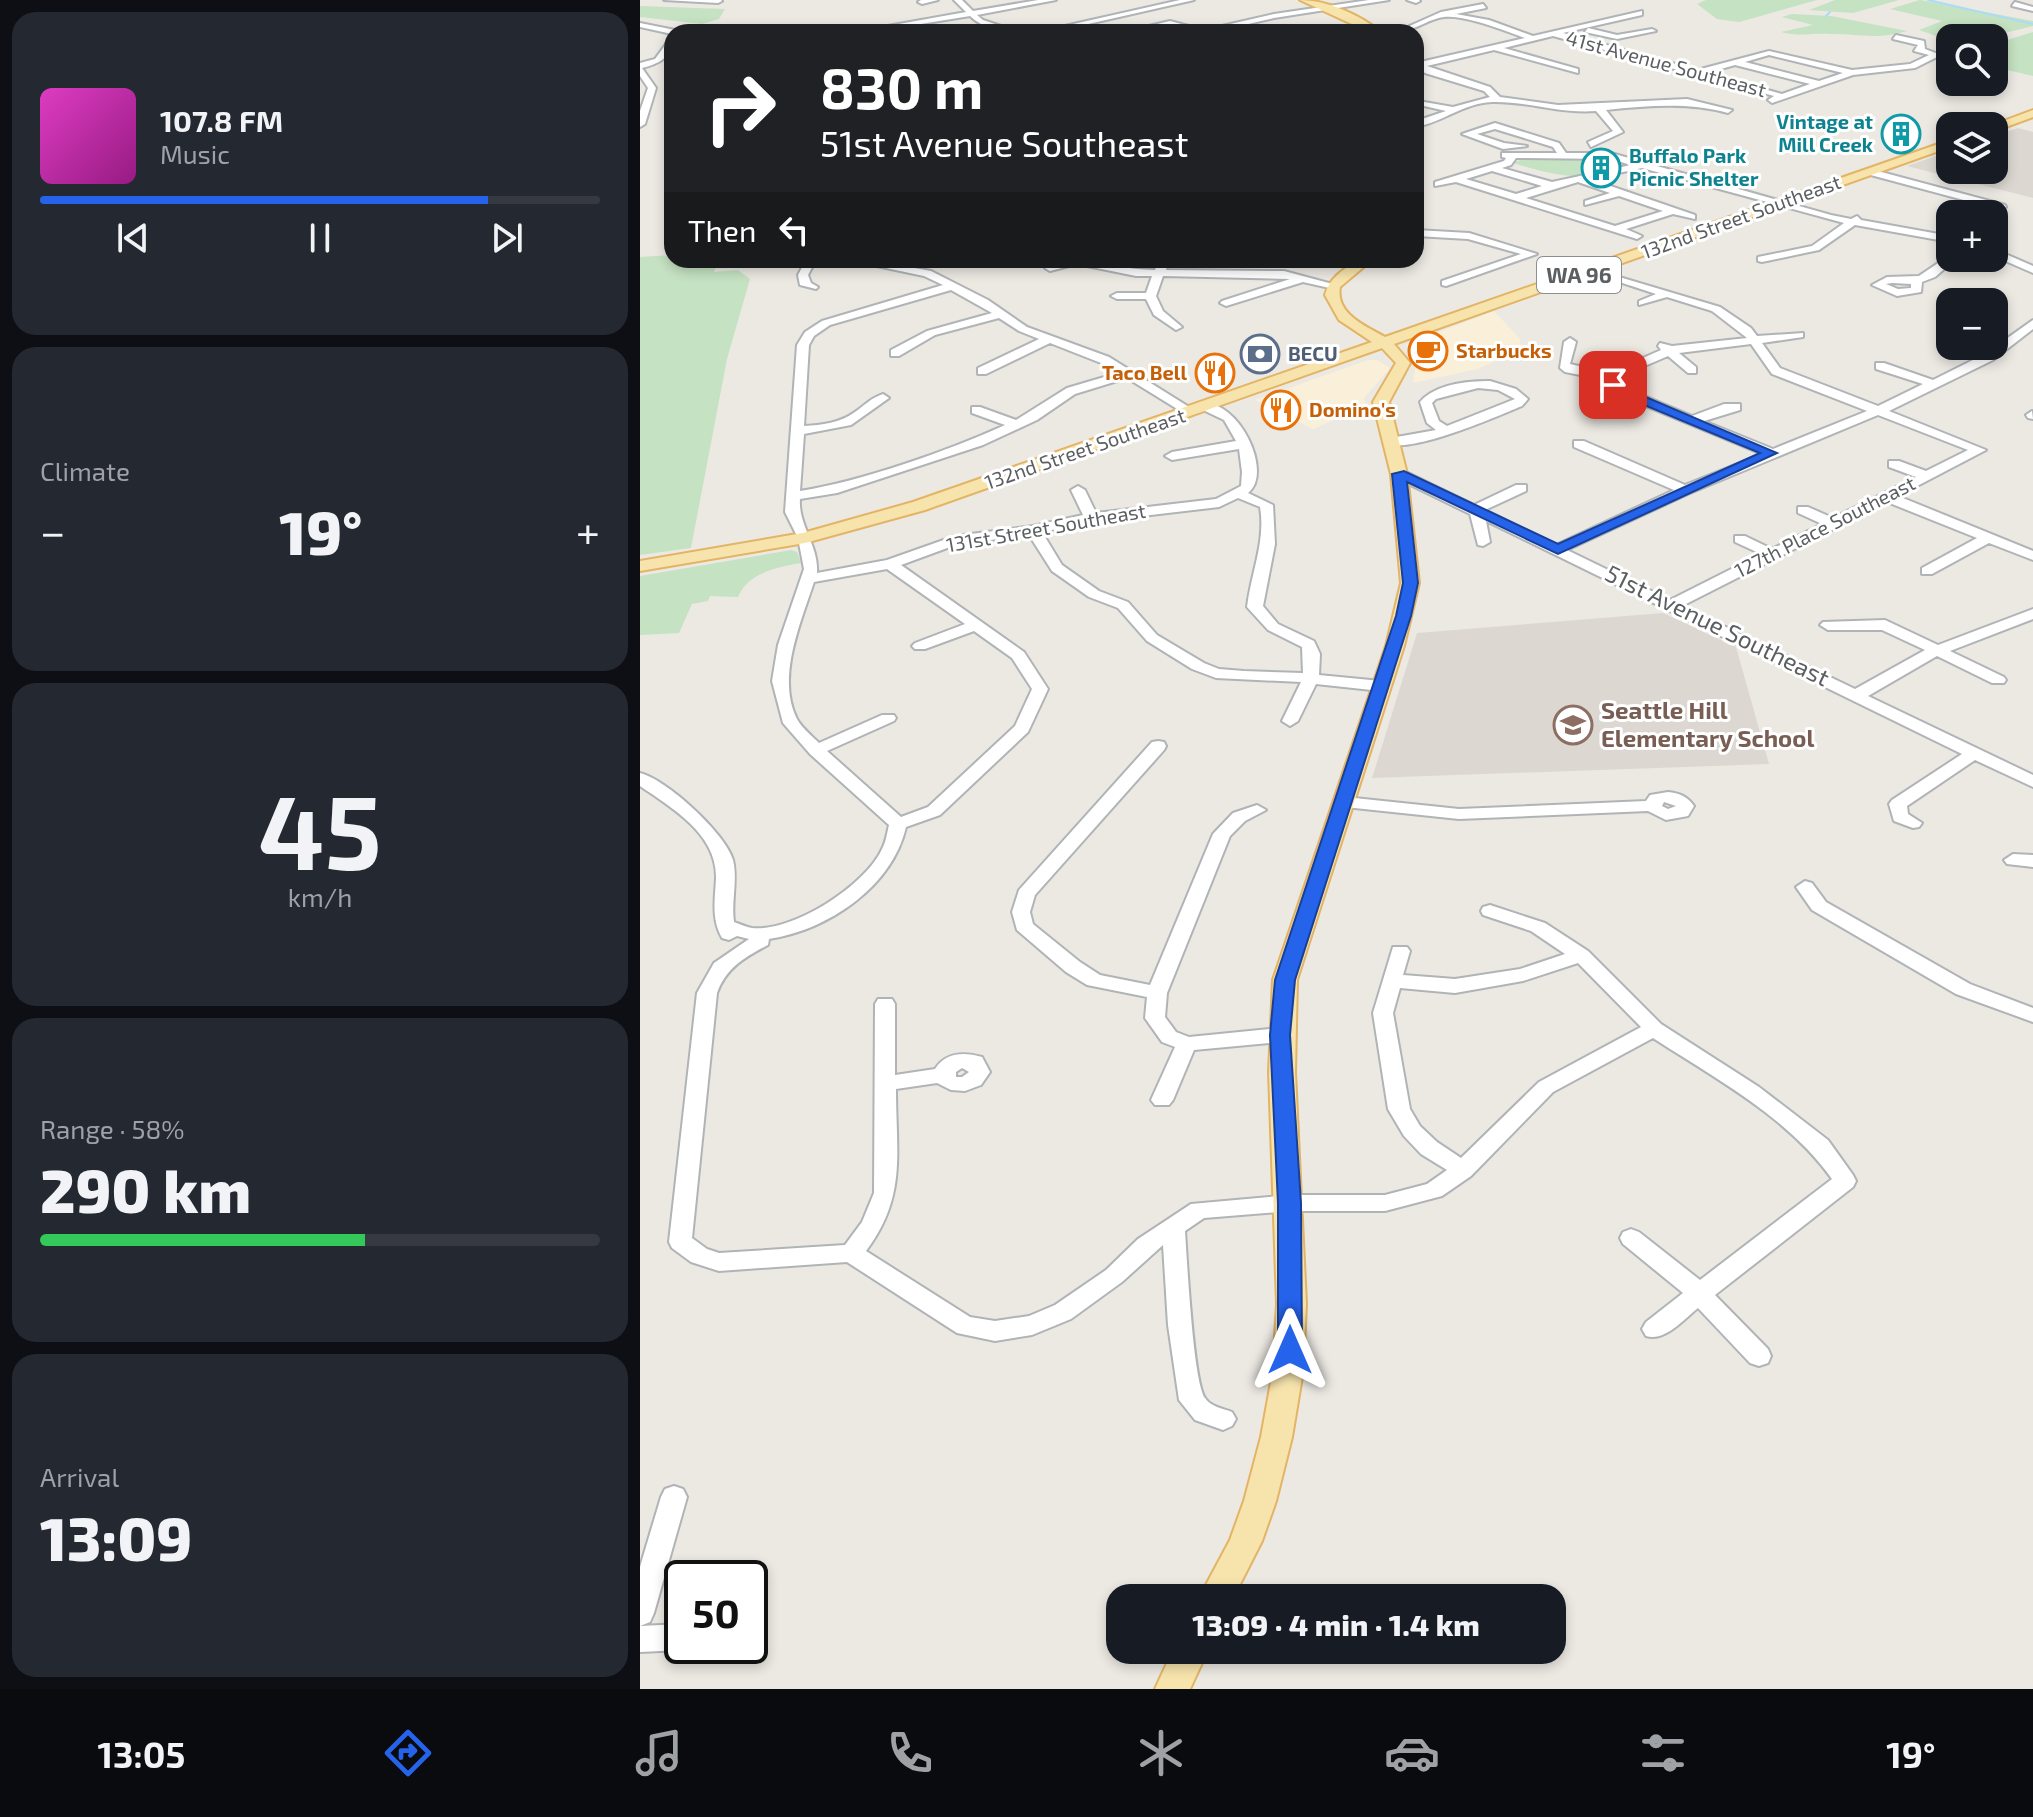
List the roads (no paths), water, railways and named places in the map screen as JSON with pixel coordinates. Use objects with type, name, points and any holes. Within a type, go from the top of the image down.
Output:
[{"type":"main road","points":[[1305,0],[1359,24]]},
{"type":"main road","points":[[2008,123],[2033,113]]},
{"type":"main road","name":"132nd Street Southeast","points":[[640,566],[805,538],[919,506],[1936,148]]},
{"type":"main road","points":[[1223,1584],[1253,1524],[1273,1444],[1290,1350],[1290,1203],[1280,1035],[1285,980],[1345,802],[1410,583],[1399,474],[1381,402],[1403,363],[1383,343],[1338,312],[1332,295],[1334,286],[1355,268]]},
{"type":"main road","points":[[1172,1689],[1184,1664]]},
{"type":"street","points":[[668,0],[718,1]]},
{"type":"street","points":[[922,2],[934,0]]},
{"type":"street","points":[[958,0],[968,13],[987,24]]},
{"type":"street","points":[[902,24],[1052,0]]},
{"type":"street","points":[[1079,24],[1189,0]]},
{"type":"street","points":[[1346,0],[1358,4]]},
{"type":"street","points":[[1245,24],[1385,0]]},
{"type":"street","points":[[2033,2],[2025,0],[2015,4],[2033,9]]},
{"type":"street","points":[[1115,6],[1134,12]]},
{"type":"street","points":[[1420,24],[1444,14],[1483,6]]},
{"type":"street","points":[[1424,65],[1639,13]]},
{"type":"street","points":[[1444,14],[1486,22],[1533,38]]},
{"type":"street","points":[[640,25],[664,30]]},
{"type":"street","points":[[1577,28],[1612,37],[1652,31]]},
{"type":"street","name":"41st Avenue Southeast","points":[[1552,33],[1779,95]]},
{"type":"street","points":[[1769,101],[1779,95],[1852,73],[1900,68],[1937,55],[1917,49],[1923,47],[1921,43],[1896,37]]},
{"type":"street","points":[[1495,48],[1575,71]]},
{"type":"street","points":[[640,124],[652,88],[640,68],[658,61],[664,53]]},
{"type":"street","points":[[1697,73],[1769,53],[1852,73]]},
{"type":"street","points":[[1873,58],[1900,68]]},
{"type":"street","points":[[1735,62],[1816,83]]},
{"type":"street","points":[[1424,68],[1487,89],[1497,99]]},
{"type":"street","points":[[1433,89],[1462,81]]},
{"type":"street","points":[[1720,91],[1741,85]]},
{"type":"street","points":[[1679,102],[1685,94],[1701,92]]},
{"type":"street","points":[[1620,94],[1639,101]]},
{"type":"street","points":[[1424,123],[1444,121],[1456,110],[1476,101],[1497,99],[1556,108],[1598,108],[1639,101],[1679,102],[1728,110]]},
{"type":"street","points":[[1427,104],[1456,110]]},
{"type":"street","points":[[1546,117],[1556,108]]},
{"type":"street","points":[[1598,108],[1608,116],[1618,132],[1562,152],[1495,126],[1467,134],[1507,152],[1611,156],[1852,223],[1936,237]]},
{"type":"street","points":[[1582,133],[1606,138]]},
{"type":"street","points":[[1438,184],[1508,163],[1507,152]]},
{"type":"street","points":[[1515,198],[1551,185],[1642,165]]},
{"type":"street","points":[[1493,168],[1551,185]]},
{"type":"street","points":[[1870,172],[1975,200]]},
{"type":"street","points":[[1457,179],[1637,236]]},
{"type":"street","points":[[1580,179],[1691,217]]},
{"type":"street","points":[[1589,203],[1618,193]]},
{"type":"street","points":[[1639,200],[1658,194]]},
{"type":"street","points":[[1518,211],[1536,204]]},
{"type":"street","points":[[1616,229],[1672,211]]},
{"type":"street","points":[[1762,259],[1815,248],[1866,213]]},
{"type":"street","points":[[1424,233],[1469,236],[1532,254],[1446,283]]},
{"type":"street","points":[[2008,258],[2033,270]]},
{"type":"street","points":[[807,268],[803,275],[806,285],[812,287]]},
{"type":"street","points":[[909,268],[952,286],[1047,340],[1105,360],[1198,409],[1229,418],[1238,428],[1252,475],[1247,488],[1239,494]]},
{"type":"street","points":[[1104,268],[1156,273],[1265,273],[1334,286]]},
{"type":"street","points":[[1159,268],[1150,296],[1158,313],[1176,327]]},
{"type":"street","points":[[1593,270],[1733,317],[1776,371],[1878,411]]},
{"type":"street","points":[[1916,281],[1936,271]]},
{"type":"street","points":[[1226,303],[1300,279]]},
{"type":"street","points":[[898,824],[816,750],[789,720],[780,681],[786,645],[812,558],[792,512],[803,345],[809,334],[834,320],[952,286]]},
{"type":"street","points":[[1643,303],[1668,293]]},
{"type":"street","points":[[1117,296],[1150,296]]},
{"type":"street","points":[[895,353],[931,333],[1001,314]]},
{"type":"street","points":[[1558,549],[1685,490],[1771,453],[1826,435],[1878,411],[1989,357],[2030,328]]},
{"type":"street","points":[[1570,342],[1564,365],[1569,369],[1610,377],[1671,350],[1799,335]]},
{"type":"street","points":[[982,371],[1047,340]]},
{"type":"street","points":[[1656,343],[1671,350],[1692,370]]},
{"type":"street","points":[[1880,366],[1934,384]]},
{"type":"street","points":[[792,496],[832,490],[922,460],[1017,425],[1090,383],[1128,374]]},
{"type":"street","points":[[1610,377],[1618,390],[1771,453]]},
{"type":"street","points":[[1391,442],[1446,431],[1522,399],[1511,391],[1479,383],[1443,392],[1426,402],[1433,423],[1446,431]]},
{"type":"street","points":[[797,430],[844,423],[861,414],[871,402],[883,398]]},
{"type":"street","points":[[1061,398],[1082,403]]},
{"type":"street","points":[[1694,420],[1724,408],[1736,407]]},
{"type":"street","points":[[976,410],[1017,425]]},
{"type":"street","name":"127th Place Southeast","points":[[1672,605],[1979,450],[1878,411]]},
{"type":"street","points":[[1172,456],[1242,444]]},
{"type":"street","points":[[1579,444],[1685,490]]},
{"type":"street","points":[[908,452],[922,460]]},
{"type":"street","points":[[1894,464],[1926,476]]},
{"type":"street","name":"51st Avenue Southeast","points":[[1399,474],[2033,782]]},
{"type":"street","points":[[1483,542],[1476,509],[1521,488]]},
{"type":"street","points":[[1078,490],[1091,518]]},
{"type":"street","points":[[1239,494],[1266,505],[1269,517],[1268,551],[1255,607],[1273,627],[1309,644],[1313,656],[1312,678],[1290,721]]},
{"type":"street","name":"131st Street Southeast","points":[[807,579],[890,564],[955,540],[1033,530],[1091,518],[1219,503],[1239,494]]},
{"type":"street","points":[[1887,497],[2033,556]]},
{"type":"street","points":[[1803,510],[1833,523]]},
{"type":"street","points":[[1033,530],[1057,568],[1094,594],[1123,605],[1152,638],[1181,658],[1216,673],[1312,678],[1381,686]]},
{"type":"street","points":[[1740,539],[1772,554]]},
{"type":"street","points":[[1927,571],[1986,539]]},
{"type":"street","points":[[890,564],[1018,655],[1040,689],[1022,728],[934,811],[898,824]]},
{"type":"street","points":[[1857,695],[1935,651],[2033,614]]},
{"type":"street","points":[[920,646],[976,625]]},
{"type":"street","points":[[1828,625],[1885,625],[1998,680]]},
{"type":"street","points":[[816,750],[888,718]]},
{"type":"street","points":[[1157,993],[1094,980],[1073,967],[1024,926],[1021,912],[1026,894],[1158,746]]},
{"type":"street","points":[[1913,823],[1900,817],[1898,804],[1974,753]]},
{"type":"street","points":[[640,778],[716,841],[724,860],[725,925],[733,937],[761,941]]},
{"type":"street","points":[[1345,802],[1459,814],[1653,806]]},
{"type":"street","points":[[1257,810],[1239,817],[1222,834],[1157,993],[1155,1018],[1169,1037],[1187,1044],[1280,1035]]},
{"type":"street","points":[[898,824],[891,851],[868,881],[845,899],[734,956],[711,978],[680,1242],[699,1256],[719,1262],[851,1253],[965,1326],[995,1331],[1032,1325],[1063,1312],[1199,1210],[1290,1203],[1385,1203],[1434,1190],[1463,1170],[1546,1087],[1654,1029]]},
{"type":"street","points":[[2013,860],[2033,861]]},
{"type":"street","points":[[1805,887],[1819,906],[1950,981],[2000,1005],[2033,1015]]},
{"type":"street","points":[[1490,911],[1538,927],[1581,955],[1654,1029],[1752,1092],[1820,1146],[1845,1181],[1654,1329]]},
{"type":"street","points":[[725,925],[757,934],[802,922]]},
{"type":"street","points":[[1400,951],[1383,1013],[1399,1109],[1412,1131],[1429,1148],[1463,1170]]},
{"type":"street","points":[[1391,981],[1455,986],[1523,975],[1581,955]]},
{"type":"street","points":[[851,1253],[872,1226],[885,1193],[888,1083],[885,1004]]},
{"type":"street","points":[[1162,1100],[1187,1044]]},
{"type":"street","points":[[888,1083],[943,1075]]},
{"type":"street","points":[[1173,1227],[1180,1325],[1191,1400],[1204,1413],[1223,1419]]},
{"type":"street","points":[[1631,1238],[1699,1293],[1759,1356]]},
{"type":"street","points":[[640,1613],[674,1497]]},
{"type":"street","points":[[640,1639],[664,1638]]},
{"type":"waterway","points":[[1928,0],[2033,24]]},
{"type":"waterway","points":[[1826,16],[1830,12]]},
{"type":"place","name":"Vintage at Mill Creek","points":[[1901,134]]},
{"type":"place","name":"Buffalo Park Picnic Shelter","points":[[1601,168]]},
{"type":"place","name":"Starbucks","points":[[1428,351]]},
{"type":"place","name":"BECU","points":[[1260,354]]},
{"type":"place","name":"Taco Bell","points":[[1215,373]]},
{"type":"place","name":"Domino's","points":[[1281,410]]},
{"type":"place","name":"Seattle Hill Elementary School","points":[[1573,725]]}]
